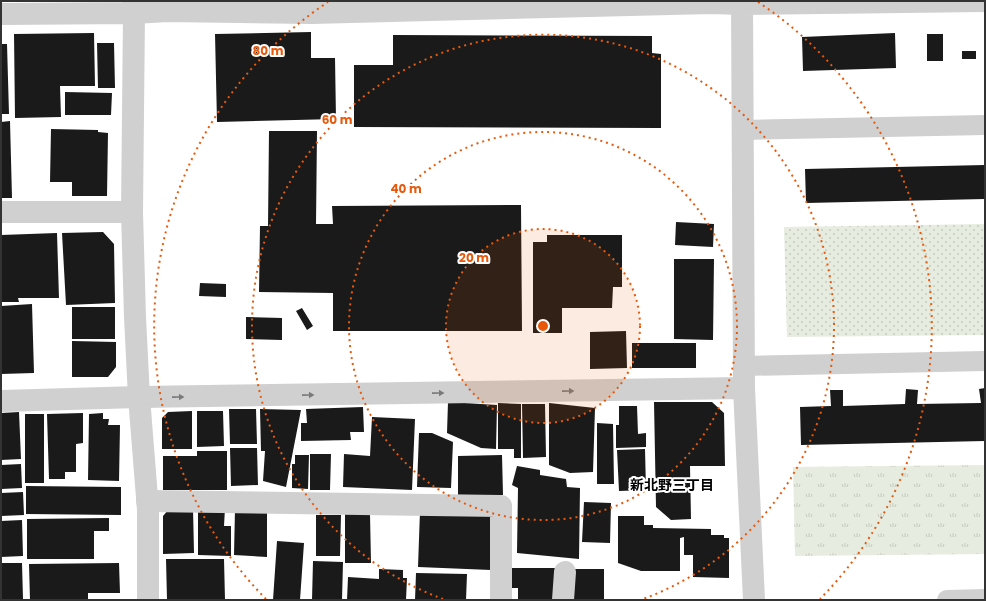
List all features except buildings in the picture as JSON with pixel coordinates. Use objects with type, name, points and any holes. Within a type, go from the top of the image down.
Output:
[{"type":"street","points":[[1,14],[133,7],[167,11],[312,13],[742,2],[985,1]]},
{"type":"street","points":[[742,2],[744,388],[754,600]]},
{"type":"street","points":[[133,7],[132,212],[139,397],[147,501],[148,600]]},
{"type":"street","points":[[1,212],[132,212]]},
{"type":"street","points":[[1,401],[139,397],[744,388]]},
{"type":"street","points":[[147,501],[501,506],[501,600]]},
{"type":"street","points":[[563,600],[564,572]]},
{"type":"lane","points":[[743,130],[985,125]]},
{"type":"lane","points":[[744,366],[985,361]]},
{"type":"lane","points":[[947,600],[985,599]]},
{"type":"green space","points":[[985,224],[985,335],[787,337],[784,227]]},
{"type":"green space","points":[[985,465],[985,554],[795,556],[793,467]]},
{"type":"district","name":"新北野三丁目","points":[[672,485]]}]
